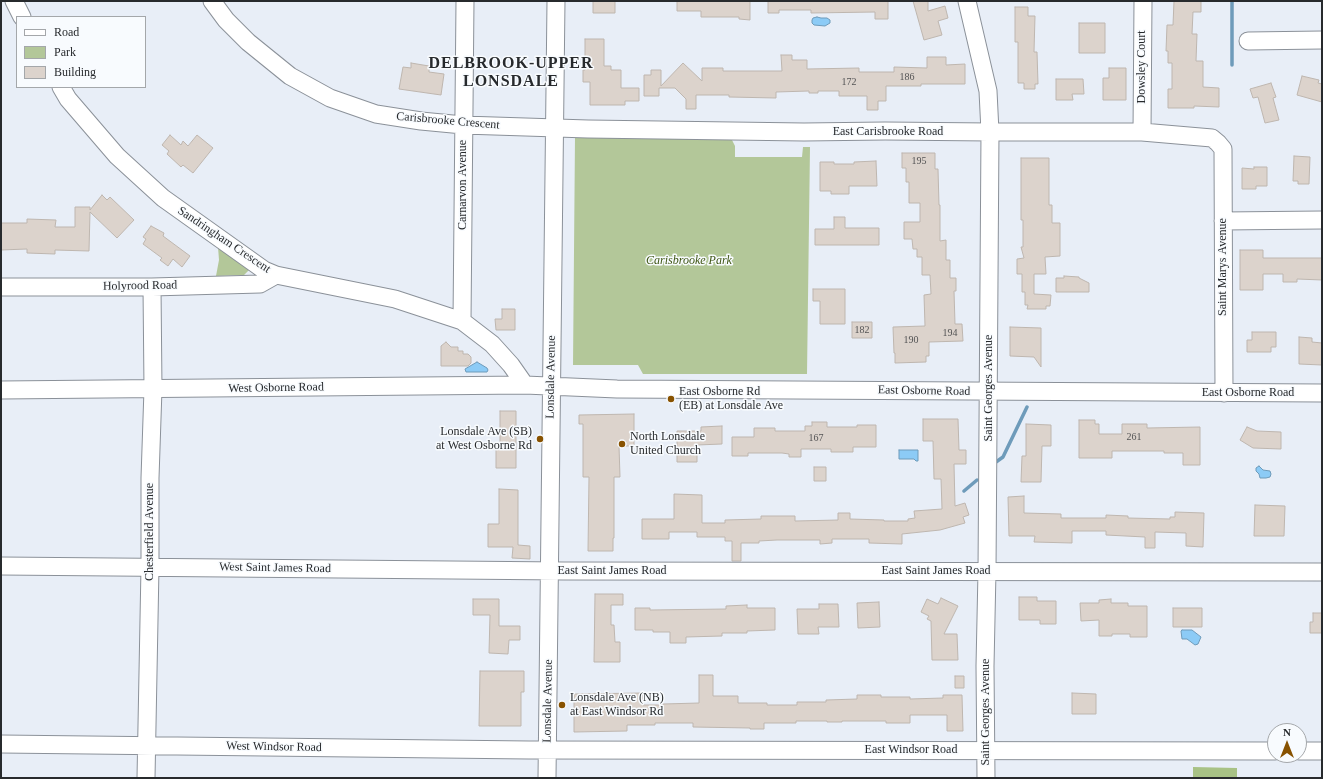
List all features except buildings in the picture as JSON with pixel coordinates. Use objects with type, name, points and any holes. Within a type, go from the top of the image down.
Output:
[{"type":"street","points":[[14,1],[22,16]]},
{"type":"street","name":"Carisbrooke Crescent","points":[[212,1],[226,20],[248,42],[290,76],[330,98],[376,114],[421,121],[463,125],[556,128]]},
{"type":"street","name":"Carnarvon Avenue","points":[[462,321],[465,1]]},
{"type":"street","name":"Lonsdale Avenue","points":[[547,778],[551,386],[556,128],[556,1]]},
{"type":"street","name":"Saint Georges Avenue","points":[[968,1],[988,91],[990,132],[989,391],[985,666],[986,778]]},
{"type":"street","name":"Dowsley Court","points":[[1142,132],[1143,1]]},
{"type":"street","points":[[1248,41],[1322,40]]},
{"type":"street","name":"Sandringham Crescent","points":[[62,88],[68,99],[116,156],[163,198],[264,270],[276,275],[395,299],[462,321],[492,344],[511,365],[525,385]]},
{"type":"street","name":"East Carisbrooke Road","points":[[556,128],[804,132],[1142,132],[1212,138],[1218,143]]},
{"type":"street","name":"Saint Marys Avenue","points":[[1218,143],[1223,149],[1224,393]]},
{"type":"street","points":[[1223,221],[1322,220]]},
{"type":"street","name":"Holyrood Road","points":[[1,287],[152,287],[260,284],[276,275]]},
{"type":"street","name":"Chesterfield Avenue","points":[[146,778],[150,478],[153,389],[152,287]]},
{"type":"street","name":"West Osborne Road","points":[[1,390],[551,386]]},
{"type":"street","name":"East Osborne Road","points":[[551,386],[647,389],[1322,393]]},
{"type":"street","name":"West Saint James Road","points":[[1,566],[550,570]]},
{"type":"street","name":"East Saint James Road","points":[[550,570],[1322,572]]},
{"type":"street","name":"West Windsor Road","points":[[1,744],[547,750]]},
{"type":"street","name":"East Windsor Road","points":[[547,750],[1267,751]]},
{"type":"street","points":[[1307,751],[1322,751]]},
{"type":"green space","name":"Carisbrooke Park","points":[[575,137],[731,138],[735,146],[735,157],[802,157],[803,147],[810,147],[807,374],[643,374],[638,365],[573,365]]},
{"type":"green space","points":[[218,247],[246,264],[249,270],[244,275],[216,276],[219,260]]},
{"type":"green space","points":[[1193,767],[1237,768],[1237,778],[1193,778]]},
{"type":"water","points":[[813,18],[827,18],[830,20],[830,23],[825,26],[814,25],[812,20]]},
{"type":"water","points":[[477,362],[487,368],[487,372],[466,372],[465,369]]},
{"type":"water","points":[[899,450],[918,450],[918,461],[914,459],[899,459]]},
{"type":"water","points":[[1259,466],[1263,470],[1270,471],[1270,477],[1260,478],[1256,471],[1256,468]]},
{"type":"water","points":[[1182,630],[1192,630],[1201,637],[1198,644],[1195,645],[1187,639],[1182,639]]},
{"type":"waterway","points":[[1232,1],[1232,65]]},
{"type":"waterway","points":[[996,462],[1003,457],[1027,407]]},
{"type":"waterway","points":[[964,491],[977,480]]},
{"type":"place","name":"East Osborne Rd (EB) at Lonsdale Ave","points":[[671,399]]},
{"type":"place","name":"Lonsdale Ave (SB) at West Osborne Rd","points":[[540,439]]},
{"type":"place","name":"North Lonsdale United Church","points":[[622,444]]},
{"type":"place","name":"Lonsdale Ave (NB) at East Windsor Rd","points":[[562,705]]},
{"type":"district","name":"DELBROOK-UPPER LONSDALE","points":[[511,73]]}]
